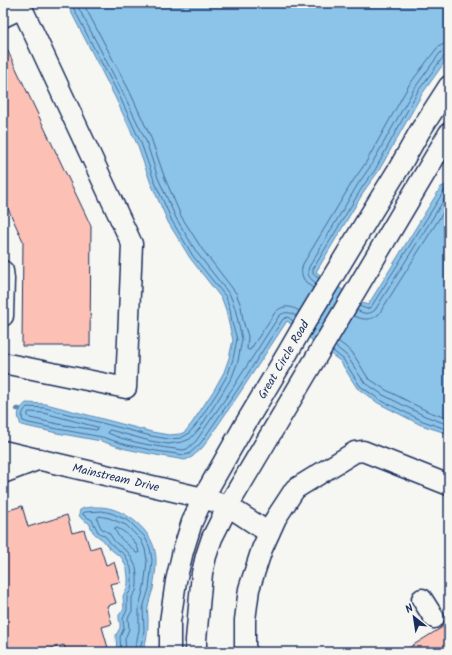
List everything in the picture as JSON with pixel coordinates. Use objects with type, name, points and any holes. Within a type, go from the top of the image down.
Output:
[{"type":"street","points":[[3,17],[20,6],[132,244],[126,388],[3,363]]},
{"type":"street","name":"Great Circle Road","points":[[170,652],[170,622],[176,581],[192,522],[203,498],[298,335],[428,118],[449,86]]},
{"type":"street","points":[[196,652],[202,573],[212,538],[228,506],[449,133],[428,118]]},
{"type":"street","points":[[3,271],[3,316]]},
{"type":"street","name":"Mainstream Drive","points":[[3,451],[203,498],[228,506],[269,533]]},
{"type":"street","points":[[247,652],[245,647],[244,620],[249,589],[262,549],[269,533],[276,518],[295,489],[355,452],[363,451],[449,485]]},
{"type":"street","points":[[3,473],[40,459]]},
{"type":"street","points":[[422,599],[434,618]]},
{"type":"water","points":[[67,3],[449,3],[449,56],[422,94],[378,172],[366,188],[316,272],[362,303],[368,305],[441,187],[449,184],[449,434],[421,425],[378,403],[357,388],[340,361],[287,321],[203,447],[192,457],[185,460],[126,449],[101,441],[21,425],[18,415],[21,408],[26,403],[46,404],[152,432],[169,435],[185,432],[214,390],[224,372],[233,340],[222,299],[190,258],[168,222],[150,181],[137,144]]},
{"type":"water","points":[[94,507],[110,508],[129,517],[143,529],[153,544],[156,569],[153,589],[149,600],[147,636],[142,652],[117,652],[116,635],[120,628],[119,615],[124,609],[123,596],[128,584],[127,569],[122,558],[109,548],[103,540],[93,532],[89,523],[80,517],[80,510]]},
{"type":"building","points":[[3,41],[91,226],[90,346],[22,346],[23,241],[3,198]]},
{"type":"building","points":[[22,506],[28,527],[67,515],[72,533],[84,530],[90,549],[100,546],[106,565],[114,562],[120,582],[110,584],[116,603],[107,606],[112,624],[102,627],[108,648],[103,650],[104,652],[66,652],[64,645],[39,652],[3,652],[3,512]]},
{"type":"building","points":[[449,623],[449,652],[402,652]]}]
